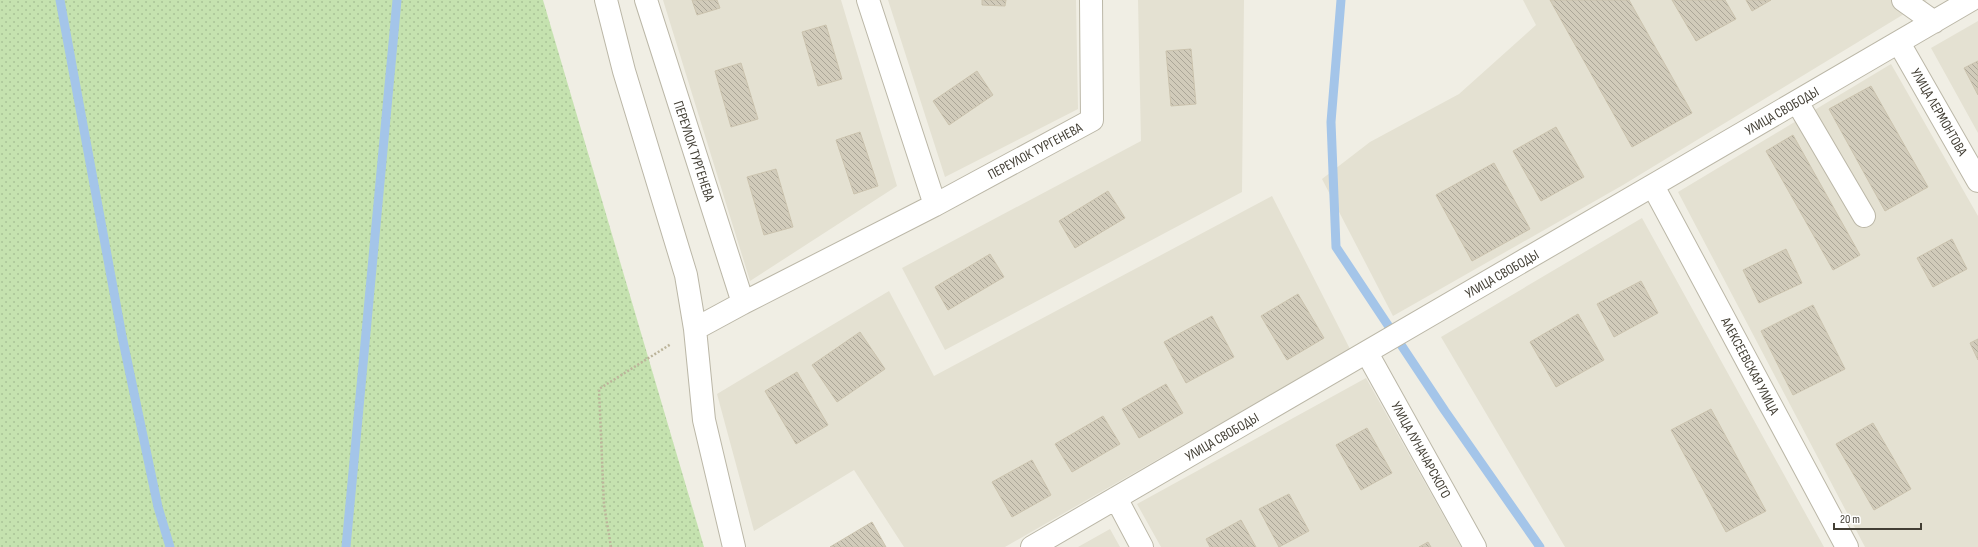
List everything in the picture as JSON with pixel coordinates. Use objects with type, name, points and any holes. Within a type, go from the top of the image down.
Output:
[{"type":"street","points":[[606,0],[624,71],[686,275],[695,329],[704,420],[734,547]]},
{"type":"street","name":"ПЕРЕУЛОК ТУРГЕНЕВА","points":[[646,0],[742,302]]},
{"type":"street","points":[[868,0],[935,205]]},
{"type":"street","name":"ПЕРЕУЛОК ТУРГЕНЕВА","points":[[695,329],[742,302],[935,205],[1092,120],[1092,0]]},
{"type":"street","points":[[1903,0],[1934,22]]},
{"type":"street","name":"УЛИЦА СВОБОДЫ","points":[[1032,547],[1971,0]]},
{"type":"street","name":"УЛИЦА ЛЕРМОНТОВА","points":[[1899,43],[1978,181]]},
{"type":"street","points":[[1797,102],[1864,216]]},
{"type":"street","name":"АЛЕКСЕЕВСКАЯ УЛИЦА","points":[[1653,186],[1847,547]]},
{"type":"street","name":"УЛИЦА ЛУНАЧАРСКОГО","points":[[1367,352],[1475,547]]},
{"type":"street","points":[[1116,498],[1142,547]]},
{"type":"path","points":[[611,547],[604,506],[599,389],[695,329]]},
{"type":"shaded area","points":[[663,0],[841,0],[897,186],[750,281]]},
{"type":"shaded area","points":[[888,0],[1076,0],[1078,109],[945,177]]},
{"type":"shaded area","points":[[1138,0],[1244,0],[1242,192],[945,350],[902,268],[1141,141]]},
{"type":"shaded area","points":[[1523,0],[1927,0],[1623,185],[1393,316],[1322,179],[1370,142],[1459,94],[1536,25]]},
{"type":"shaded area","points":[[1978,21],[1978,133],[1931,48]]},
{"type":"shaded area","points":[[1891,64],[1978,216],[1978,547],[1865,547],[1678,192]]},
{"type":"shaded area","points":[[1272,196],[1350,349],[1005,547],[904,547],[854,470],[754,531],[717,394],[889,291],[934,376]]},
{"type":"shaded area","points":[[1642,218],[1824,547],[1565,547],[1441,337]]},
{"type":"shaded area","points":[[1366,378],[1461,547],[1161,547],[1137,504]]},
{"type":"shaded area","points":[[1110,529],[1120,547],[1078,547]]},
{"type":"green space","points":[[0,0],[543,0],[704,547],[0,547]]},
{"type":"building","points":[[692,0],[717,0],[720,8],[697,15]]},
{"type":"building","points":[[982,0],[1006,0],[1005,6],[982,5]]},
{"type":"building","points":[[1550,0],[1629,0],[1692,113],[1632,147]]},
{"type":"building","points":[[1672,0],[1725,0],[1736,19],[1696,41]]},
{"type":"building","points":[[1746,0],[1771,0],[1752,11]]},
{"type":"building","points":[[826,25],[842,79],[818,86],[802,32]]},
{"type":"building","points":[[1191,49],[1196,104],[1171,106],[1166,51]]},
{"type":"building","points":[[1978,61],[1978,95],[1964,68]]},
{"type":"building","points":[[741,63],[758,119],[731,127],[715,71]]},
{"type":"building","points":[[977,71],[993,95],[949,125],[933,101]]},
{"type":"building","points":[[1871,86],[1928,187],[1885,211],[1829,109]]},
{"type":"building","points":[[1556,127],[1584,177],[1541,201],[1513,151]]},
{"type":"building","points":[[860,132],[878,186],[854,194],[836,140]]},
{"type":"building","points":[[1793,135],[1860,255],[1833,270],[1766,151]]},
{"type":"building","points":[[1494,163],[1530,229],[1472,261],[1436,195]]},
{"type":"building","points":[[776,169],[793,227],[764,235],[747,177]]},
{"type":"building","points":[[1108,191],[1125,218],[1075,248],[1059,221]]},
{"type":"building","points":[[1952,239],[1967,269],[1933,287],[1917,258]]},
{"type":"building","points":[[1786,249],[1802,283],[1759,303],[1743,270]]},
{"type":"building","points":[[990,254],[1004,277],[948,310],[935,287]]},
{"type":"building","points":[[1641,281],[1658,313],[1614,337],[1597,304]]},
{"type":"building","points":[[1298,294],[1324,338],[1287,360],[1261,316]]},
{"type":"building","points":[[1813,305],[1845,369],[1793,395],[1761,331]]},
{"type":"building","points":[[1578,314],[1604,360],[1556,387],[1530,342]]},
{"type":"building","points":[[1212,316],[1234,357],[1186,383],[1164,342]]},
{"type":"building","points":[[860,332],[885,369],[837,402],[812,365]]},
{"type":"building","points":[[1978,339],[1978,360],[1970,343]]},
{"type":"building","points":[[797,372],[828,425],[796,444],[765,391]]},
{"type":"building","points":[[1166,384],[1183,413],[1139,438],[1122,409]]},
{"type":"building","points":[[1711,409],[1766,511],[1726,532],[1671,430]]},
{"type":"building","points":[[1103,416],[1120,444],[1072,472],[1055,444]]},
{"type":"building","points":[[1873,423],[1911,489],[1874,510],[1836,444]]},
{"type":"building","points":[[1367,428],[1392,473],[1361,490],[1336,445]]},
{"type":"building","points":[[1032,460],[1051,495],[1012,517],[992,482]]},
{"type":"building","points":[[1289,494],[1309,531],[1279,547],[1259,509]]},
{"type":"building","points":[[1241,520],[1256,547],[1210,547],[1206,539]]},
{"type":"building","points":[[872,522],[886,547],[830,547]]},
{"type":"building","points":[[1428,542],[1431,547],[1419,547]]},
{"type":"waterway","points":[[60,0],[122,336],[158,507],[170,547]]},
{"type":"waterway","points":[[346,547],[397,0]]},
{"type":"waterway","points":[[1341,0],[1331,122],[1336,247],[1445,411],[1540,547]]}]
